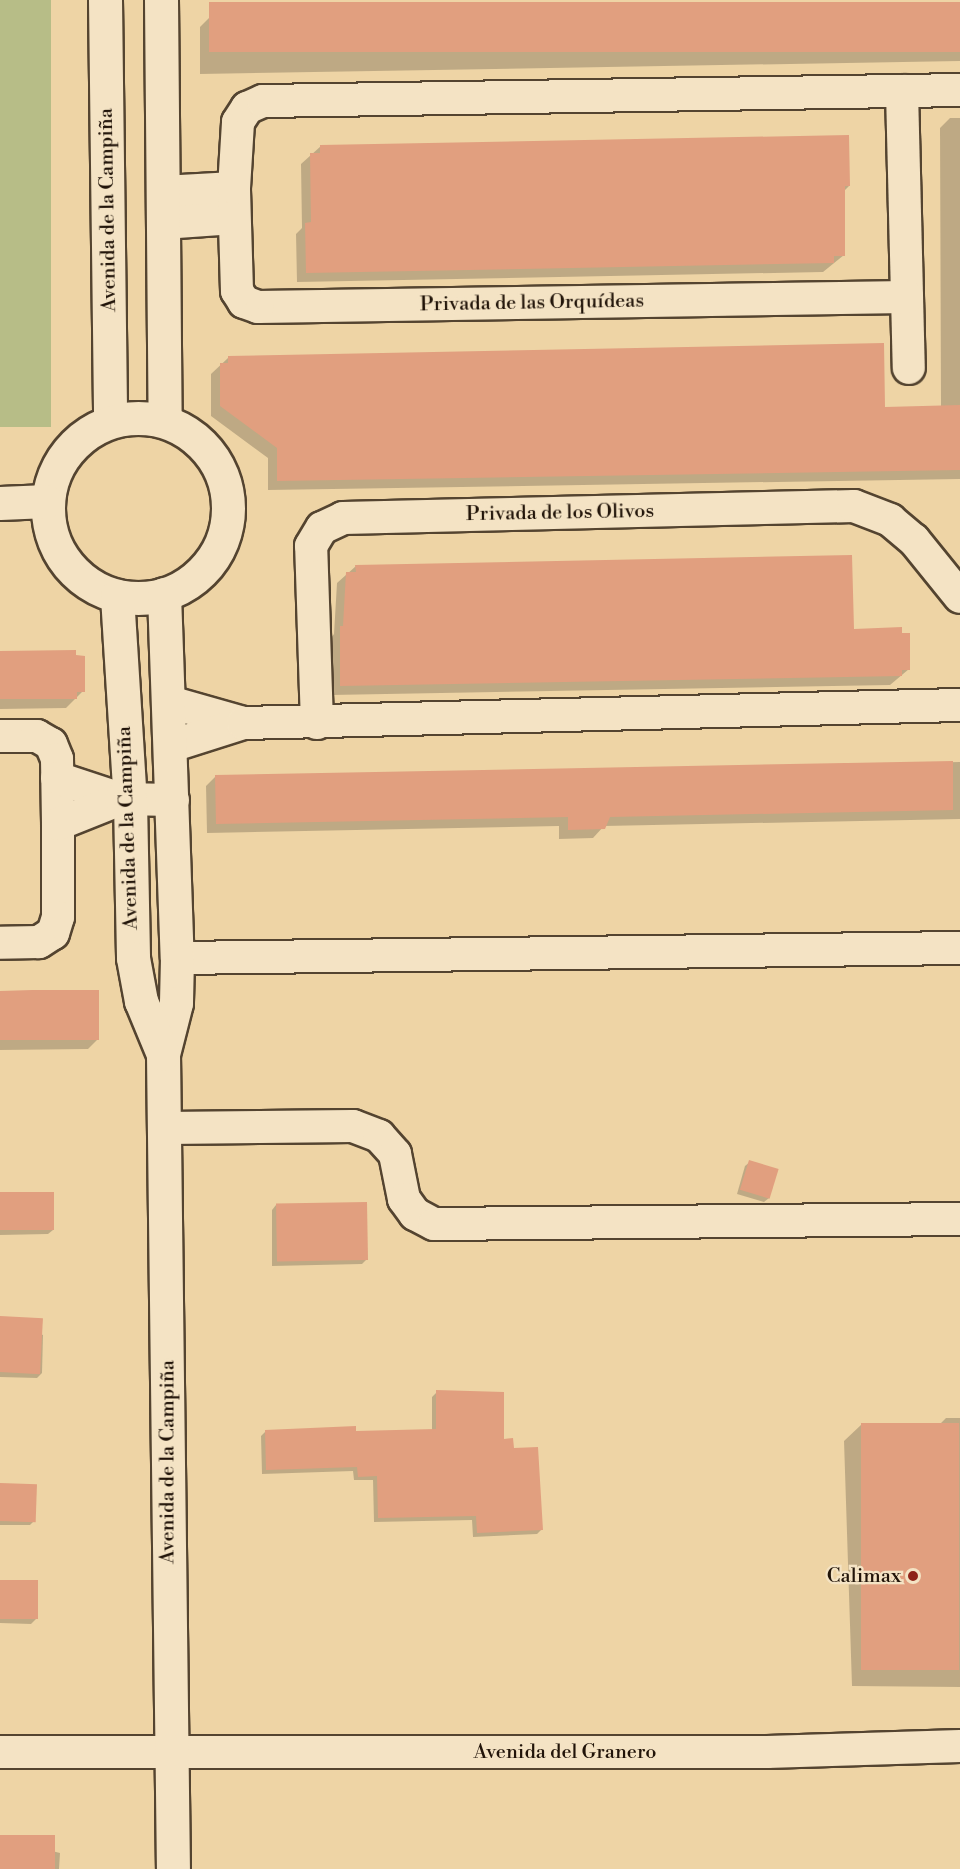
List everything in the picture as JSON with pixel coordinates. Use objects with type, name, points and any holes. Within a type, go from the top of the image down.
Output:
[{"type":"street","name":"Avenida de la Campiña","points":[[105,0],[110,421]]},
{"type":"street","points":[[161,0],[165,421]]},
{"type":"street","name":"Privada de las Orquídeas","points":[[907,297],[258,307],[244,302],[237,291],[234,203],[238,122],[247,108],[263,101],[960,90]]},
{"type":"street","points":[[902,92],[909,368]]},
{"type":"street","points":[[163,207],[234,203]]},
{"type":"street","points":[[138,417],[165,421],[186,430],[204,445],[218,464],[226,485],[229,508],[226,531],[217,552],[204,571],[185,585],[164,594],[141,598],[117,596],[88,584],[64,562],[50,533],[47,501],[53,475],[66,451],[86,433],[110,421],[138,417]]},
{"type":"street","points":[[0,502],[47,501]]},
{"type":"street","name":"Privada de los Olivos","points":[[317,723],[311,546],[322,528],[343,518],[854,506],[890,519],[914,540],[960,597]]},
{"type":"street","name":"Avenida de la Campiña","points":[[164,594],[177,958],[176,1003],[163,1054],[166,1128],[170,1751],[173,1869]]},
{"type":"street","name":"Avenida de la Campiña","points":[[117,596],[125,800],[132,894],[133,958],[141,1001],[163,1054]]},
{"type":"street","points":[[169,702],[243,723],[317,723],[960,705]]},
{"type":"street","points":[[171,746],[243,723]]},
{"type":"street","points":[[0,736],[37,736],[51,744],[57,759],[57,778],[65,821],[58,917],[53,933],[39,942],[0,943]]},
{"type":"street","points":[[57,778],[125,800],[173,800]]},
{"type":"street","points":[[65,821],[125,800]]},
{"type":"street","points":[[132,894],[175,894]]},
{"type":"street","points":[[177,958],[960,948]]},
{"type":"street","points":[[166,1128],[353,1126],[379,1136],[395,1154],[404,1199],[415,1214],[434,1224],[960,1219]]},
{"type":"street","name":"Avenida del Granero","points":[[0,1752],[767,1752],[960,1746]]},
{"type":"green space","points":[[0,0],[51,0],[51,427],[0,427]]},
{"type":"building","points":[[209,2],[960,2],[960,52],[209,52]]},
{"type":"building","points":[[849,135],[850,186],[845,186],[845,256],[834,256],[834,263],[306,273],[305,223],[311,222],[310,153],[320,153],[320,145]]},
{"type":"building","points":[[884,343],[885,407],[960,405],[960,470],[277,481],[277,448],[220,406],[220,363],[228,363],[228,356]]},
{"type":"building","points":[[852,555],[854,629],[902,627],[902,633],[910,633],[910,670],[902,670],[902,676],[340,686],[340,626],[343,626],[346,572],[356,572],[355,565]]},
{"type":"building","points":[[76,650],[76,655],[85,656],[85,692],[77,692],[77,699],[0,699],[0,651]]},
{"type":"building","points":[[953,761],[953,810],[610,817],[605,829],[568,830],[568,817],[216,824],[215,775]]},
{"type":"building","points":[[99,990],[99,1040],[0,1040],[0,991]]},
{"type":"building","points":[[749,1160],[779,1169],[770,1199],[740,1190]]},
{"type":"building","points":[[0,1192],[54,1192],[54,1230],[0,1230]]},
{"type":"building","points":[[367,1202],[368,1260],[277,1262],[276,1204]]},
{"type":"building","points":[[0,1316],[43,1318],[40,1374],[0,1372]]},
{"type":"building","points":[[436,1390],[504,1392],[504,1439],[513,1438],[514,1448],[538,1447],[543,1530],[477,1533],[476,1516],[378,1518],[377,1476],[358,1477],[357,1467],[266,1470],[265,1430],[356,1426],[356,1431],[436,1429]]},
{"type":"building","name":"Calimax","points":[[861,1423],[959,1423],[959,1670],[861,1670]]},
{"type":"building","points":[[0,1483],[37,1484],[36,1522],[0,1521]]},
{"type":"building","points":[[0,1580],[38,1580],[38,1619],[0,1619]]},
{"type":"building","points":[[0,1835],[55,1835],[55,1869],[0,1869]]},
{"type":"place","name":"Calimax","points":[[913,1576]]}]
